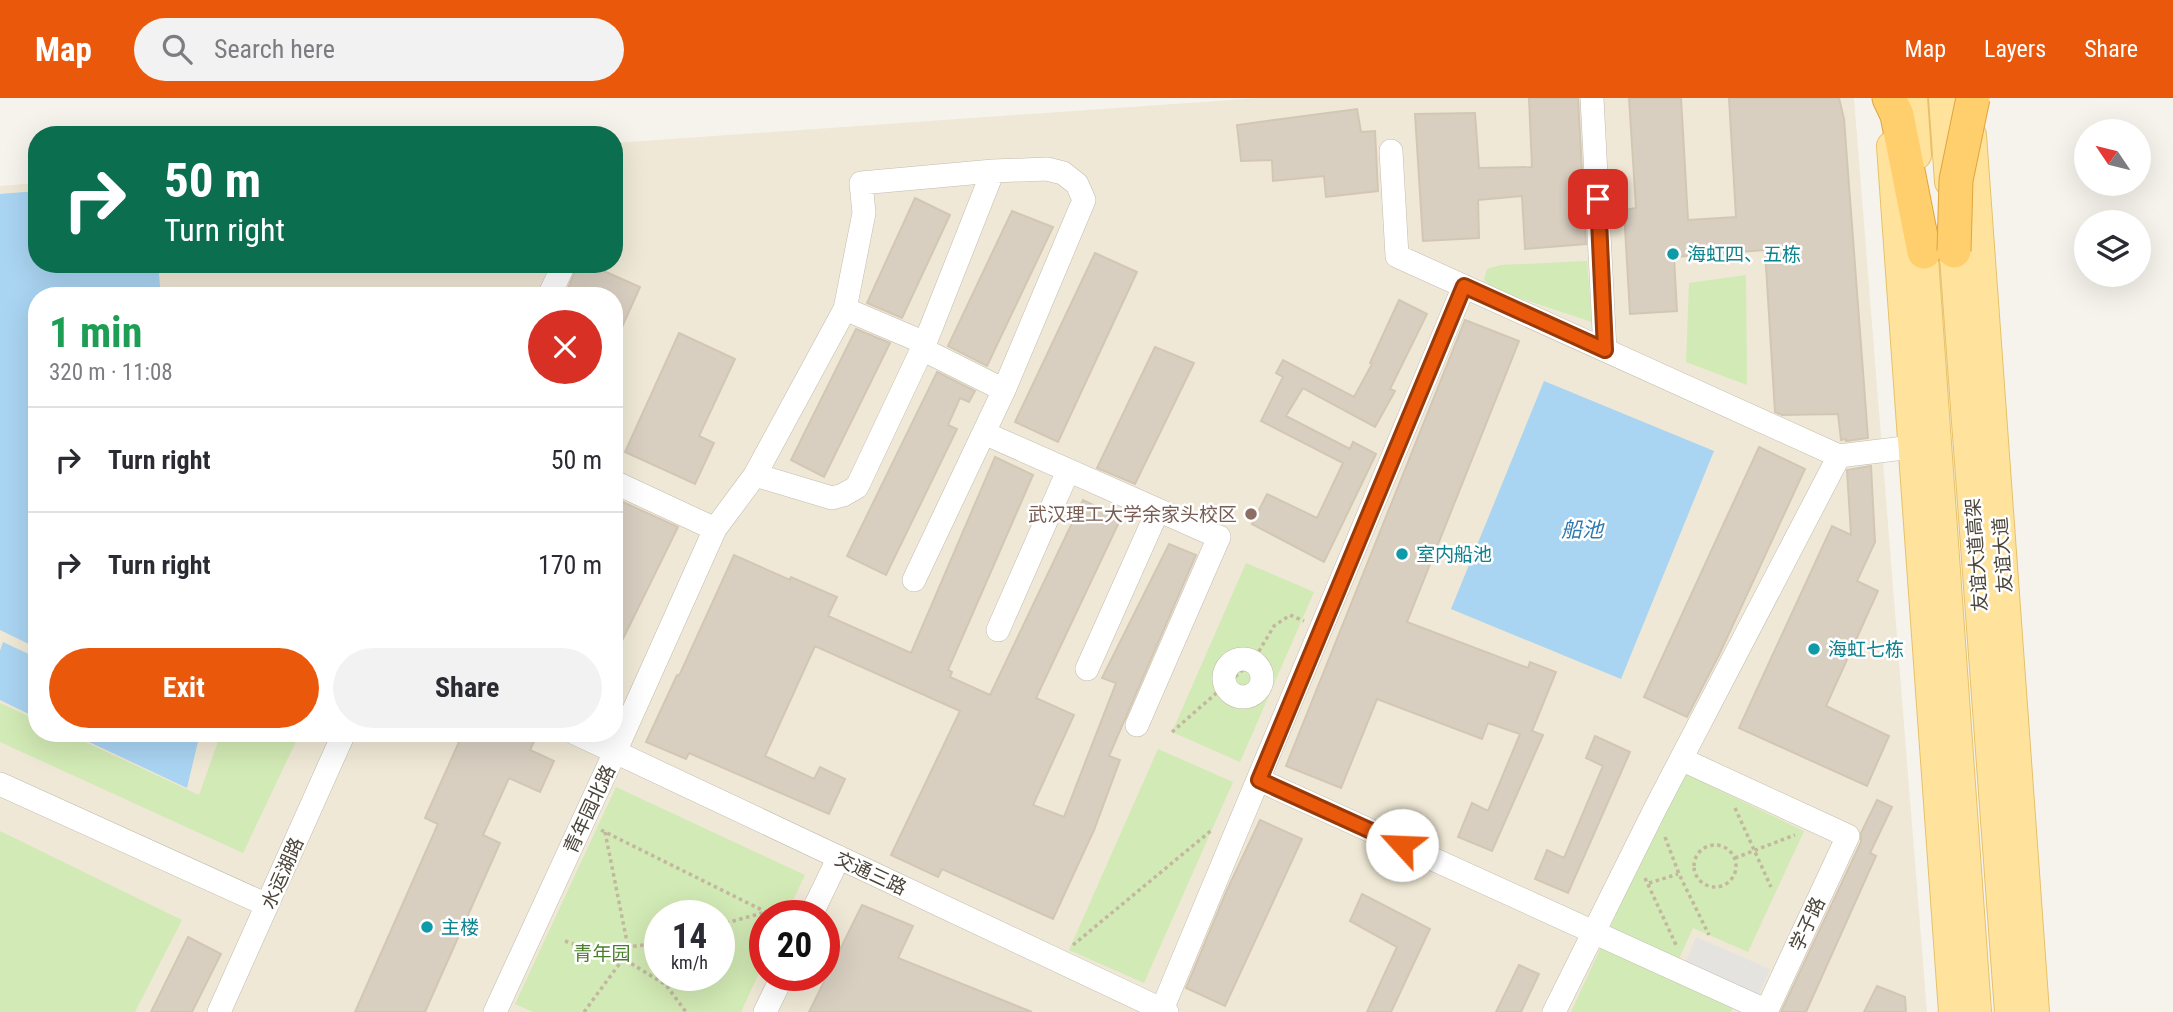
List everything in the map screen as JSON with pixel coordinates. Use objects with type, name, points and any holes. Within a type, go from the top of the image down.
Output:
[{"type":"highway","points":[[1888,98],[1897,115],[1939,252]]},
{"type":"highway","points":[[1939,252],[1971,98]]},
{"type":"main road","points":[[1888,98],[1953,1012]]},
{"type":"main road","name":"友谊大道高架","points":[[1913,98],[1939,252],[2010,1012]]},
{"type":"main road","name":"友谊大道高架","points":[[1943,98],[1939,252],[1977,1012]]},
{"type":"main road","name":"友谊大道","points":[[1971,98],[2035,1012]]},
{"type":"street","points":[[1592,98],[1605,350]]},
{"type":"street","points":[[1391,151],[1397,256],[1839,456],[1912,447]]},
{"type":"street","points":[[755,475],[832,498],[857,487],[924,346],[993,172],[1047,169],[1063,173],[1077,184],[1084,200],[1004,390],[914,580]]},
{"type":"street","name":"青年园北路","points":[[623,734],[715,529],[755,475],[845,309],[864,213],[861,183],[993,172]]},
{"type":"street","points":[[1164,1011],[1464,286]]},
{"type":"street","points":[[845,309],[924,346],[1004,390]]},
{"type":"street","points":[[984,433],[1219,537],[1137,725]]},
{"type":"street","points":[[1554,1012],[1631,855],[1839,456]]},
{"type":"street","points":[[998,631],[1068,471]]},
{"type":"street","points":[[623,486],[715,529]]},
{"type":"street","points":[[1087,669],[1158,510]]},
{"type":"street","points":[[1240,659],[1253,661],[1263,675],[1261,687],[1248,697],[1229,692],[1225,684],[1225,673],[1232,663],[1240,659]]},
{"type":"street","name":"水运湖路","points":[[219,1012],[340,742]]},
{"type":"street","name":"交通三路","points":[[594,742],[1164,1011]]},
{"type":"street","name":"青年园北路","points":[[495,1012],[619,742]]},
{"type":"street","points":[[1681,759],[1823,824]]},
{"type":"street","points":[[1259,780],[1766,1012]]},
{"type":"street","points":[[0,784],[267,905]]},
{"type":"street","name":"学子路","points":[[1766,1012],[1848,836],[1823,824]]},
{"type":"street","points":[[818,900],[839,857]]},
{"type":"street","points":[[765,1012],[775,991]]},
{"type":"path","points":[[1172,732],[1253,661],[1274,626],[1290,615],[1322,628]]},
{"type":"path","points":[[1732,800],[1771,887]]},
{"type":"path","points":[[1655,809],[1679,874],[1709,935]]},
{"type":"path","points":[[583,821],[749,904]]},
{"type":"path","points":[[1056,959],[1220,823]]},
{"type":"path","points":[[1735,858],[1823,824]]},
{"type":"path","points":[[584,1012],[623,959],[628,947],[605,832]]},
{"type":"path","points":[[1713,844],[1727,848],[1735,858],[1734,877],[1724,885],[1706,885],[1694,870],[1696,856],[1706,846],[1713,844]]},
{"type":"path","points":[[1631,855],[1648,883],[1689,976]]},
{"type":"path","points":[[1639,886],[1679,874]]},
{"type":"path","points":[[565,942],[623,959],[666,985],[686,1012]]},
{"type":"path","points":[[628,947],[644,945]]},
{"type":"shaded area","name":"武汉理工大学余家头校区","points":[[1260,98],[1854,98],[1927,1012],[0,1012],[0,186],[28,184],[28,273],[623,273],[623,142]]},
{"type":"shaded area","points":[[1696,937],[1770,969],[1758,996],[1685,964]]},
{"type":"green space","points":[[1587,261],[1592,322],[1495,290],[1484,280],[1487,269],[1501,265]]},
{"type":"green space","points":[[1746,275],[1747,385],[1686,362],[1689,283]]},
{"type":"green space","points":[[1246,563],[1314,592],[1240,762],[1172,732]]},
{"type":"green space","points":[[0,703],[28,716],[28,742],[85,742],[199,795],[218,742],[296,742],[243,853],[0,742]]},
{"type":"green space","points":[[1158,749],[1233,782],[1144,983],[1069,950]]},
{"type":"green space","points":[[1682,772],[1804,831],[1748,952],[1693,928],[1678,961],[1608,932]]},
{"type":"green space","name":"青年园","points":[[616,787],[805,875],[793,900],[749,900],[751,991],[741,1012],[533,1012],[515,1004]]},
{"type":"green space","points":[[0,831],[182,920],[135,1012],[0,1012]]},
{"type":"green space","points":[[1601,947],[1733,1007],[1731,1012],[1571,1012]]},
{"type":"water","points":[[28,192],[28,273],[159,273],[160,287],[28,287],[28,644],[0,630],[0,194]]},
{"type":"water","name":"船池","points":[[1544,381],[1714,451],[1621,679],[1451,609]]},
{"type":"water","points":[[3,642],[28,654],[28,714],[0,700],[0,651]]},
{"type":"water","points":[[89,742],[198,742],[187,788]]},
{"type":"building","points":[[1529,98],[1578,98],[1586,244],[1525,249],[1522,196],[1478,200],[1479,238],[1423,241],[1415,114],[1475,113],[1479,168],[1532,167]]},
{"type":"building","name":"海虹四、五栋","points":[[1629,98],[1681,98],[1688,220],[1736,217],[1729,98],[1839,98],[1844,119],[1868,438],[1841,440],[1838,414],[1782,415],[1775,412],[1765,250],[1674,257],[1677,311],[1630,314],[1624,210],[1636,208]]},
{"type":"building","points":[[1357,109],[1361,132],[1375,131],[1378,191],[1326,197],[1324,176],[1273,181],[1272,160],[1241,161],[1237,125]]},
{"type":"building","points":[[915,198],[950,215],[902,318],[867,303]]},
{"type":"building","points":[[1012,211],[1053,227],[987,366],[948,346]]},
{"type":"building","points":[[1095,253],[1137,272],[1058,442],[1015,422]]},
{"type":"building","points":[[574,273],[608,273],[640,287],[623,325],[623,287],[569,287]]},
{"type":"building","points":[[1399,300],[1427,314],[1390,389],[1395,391],[1375,427],[1303,388],[1286,416],[1350,449],[1353,442],[1376,454],[1324,562],[1252,524],[1267,494],[1317,518],[1343,463],[1261,421],[1283,377],[1276,373],[1283,360],[1354,397],[1372,364],[1370,363]]},
{"type":"building","name":"室内船池","points":[[1465,320],[1519,341],[1407,622],[1528,668],[1530,662],[1556,672],[1532,731],[1543,735],[1492,851],[1458,837],[1472,803],[1488,811],[1520,734],[1488,723],[1482,739],[1377,699],[1341,788],[1286,766]]},
{"type":"building","points":[[856,329],[890,343],[824,477],[791,460]]},
{"type":"building","points":[[679,333],[735,359],[699,436],[714,443],[695,484],[625,452]]},
{"type":"building","points":[[1155,347],[1194,363],[1135,484],[1097,468]]},
{"type":"building","points":[[937,372],[975,391],[969,402],[960,398],[948,425],[957,429],[886,575],[847,556]]},
{"type":"building","points":[[1759,447],[1805,469],[1719,655],[1687,717],[1644,697]]},
{"type":"building","points":[[995,457],[1033,475],[948,670],[952,672],[950,677],[990,695],[1083,500],[1121,518],[1036,698],[1074,715],[1033,805],[1064,817],[1116,683],[1102,678],[1169,544],[1196,555],[1109,756],[1120,760],[1094,830],[1053,919],[942,869],[938,877],[891,855],[960,711],[815,646],[765,756],[814,779],[820,767],[845,779],[829,814],[689,753],[686,759],[646,742],[734,555],[837,597],[828,616],[911,653]]},
{"type":"building","name":"海虹七栋","points":[[1871,466],[1875,542],[1857,581],[1878,591],[1826,706],[1889,736],[1867,786],[1739,728],[1832,526],[1851,535],[1847,470]]},
{"type":"building","points":[[623,502],[678,527],[623,639]]},
{"type":"building","points":[[1595,736],[1630,752],[1568,893],[1535,879],[1547,850],[1564,858],[1603,766],[1586,758]]},
{"type":"building","name":"主楼","points":[[459,742],[534,742],[530,750],[554,761],[540,792],[509,778],[483,835],[500,843],[425,1012],[355,1012],[438,824],[425,818]]},
{"type":"building","points":[[1877,800],[1892,807],[1870,853],[1876,856],[1806,1012],[1781,1012],[1861,842],[1861,833]]},
{"type":"building","points":[[1260,820],[1302,839],[1225,1006],[1186,988]]},
{"type":"building","points":[[1362,894],[1430,929],[1391,1012],[1367,1012],[1397,947],[1350,921]]},
{"type":"building","points":[[862,905],[913,926],[898,958],[1032,1012],[809,1012],[819,991],[840,991],[840,949]]},
{"type":"building","points":[[188,937],[221,954],[192,1012],[151,1012]]},
{"type":"building","points":[[1519,965],[1539,974],[1521,1012],[1496,1012]]},
{"type":"building","points":[[1877,986],[1905,997],[1906,1012],[1864,1012]]},
{"type":"place","name":"海虹四、五栋","points":[[1673,254]]},
{"type":"place","name":"武汉理工大学余家头校区","points":[[1251,514]]},
{"type":"place","name":"室内船池","points":[[1402,554]]},
{"type":"place","name":"海虹七栋","points":[[1814,649]]},
{"type":"place","name":"主楼","points":[[427,927]]},
{"type":"route","points":[[1402,845],[1259,780],[1464,286],[1605,350],[1598,199]]}]
